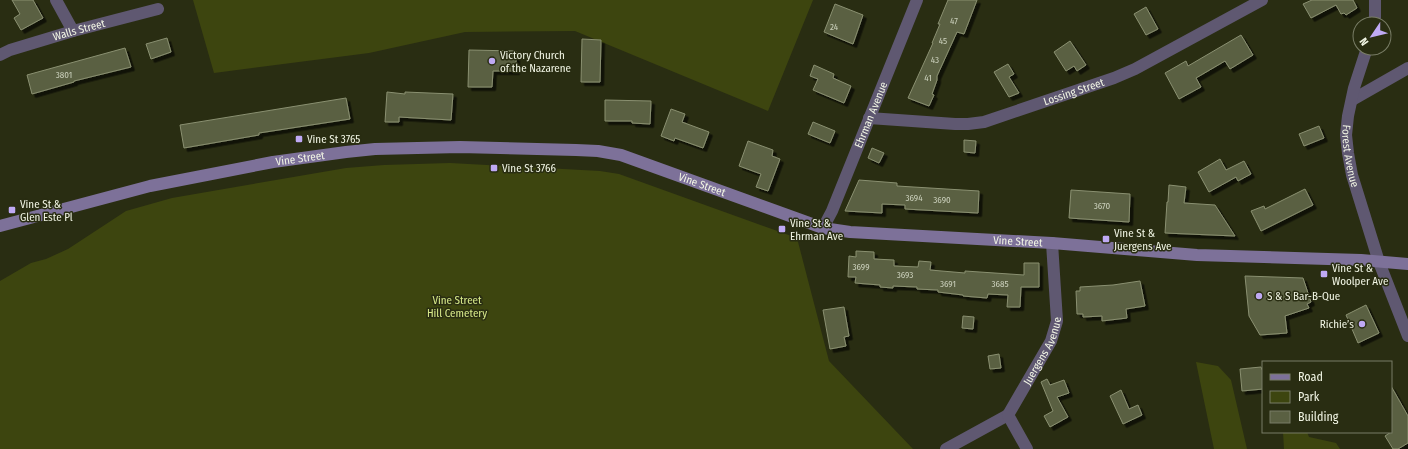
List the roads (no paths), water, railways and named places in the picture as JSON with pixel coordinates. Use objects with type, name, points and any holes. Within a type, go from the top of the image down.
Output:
[{"type":"main road","name":"Vine Street","points":[[0,226],[150,186],[273,162],[375,149],[460,147],[576,150],[598,151],[620,155],[823,228],[850,232],[1197,254],[1408,264]]},
{"type":"street","points":[[56,0],[73,31]]},
{"type":"street","name":"Ehrman Avenue","points":[[823,228],[832,211],[917,0]]},
{"type":"street","name":"Lossing Street","points":[[869,118],[955,124],[984,122],[1135,69],[1262,0]]},
{"type":"street","points":[[1374,0],[1375,16]]},
{"type":"street","name":"Walls Street","points":[[0,55],[10,50],[73,31],[158,9]]},
{"type":"street","name":"Forest Avenue","points":[[1364,56],[1354,88],[1346,134],[1349,163],[1379,262],[1408,336]]},
{"type":"street","points":[[1352,100],[1408,68]]},
{"type":"street","name":"Juergens Avenue","points":[[1008,415],[1051,341],[1055,331],[1057,320],[1052,244]]},
{"type":"street","points":[[946,449],[1008,415],[1027,449]]},
{"type":"place","name":"Victory Church of the Nazarene","points":[[492,61]]},
{"type":"place","name":"Vine St 3765","points":[[299,139]]},
{"type":"place","name":"Vine St 3766","points":[[494,168]]},
{"type":"place","name":"Vine St & Glen Este Pl","points":[[12,210]]},
{"type":"place","name":"Vine St & Ehrman Ave","points":[[782,229]]},
{"type":"place","name":"Vine St & Juergens Ave","points":[[1106,239]]},
{"type":"place","name":"Vine St & Woolper Ave","points":[[1324,274]]},
{"type":"place","name":"S & S Bar-B-Que","points":[[1259,296]]},
{"type":"place","name":"Richie’s","points":[[1362,324]]},
{"type":"park label","name":"Vine Street Hill Cemetery","points":[[457,306]]}]
